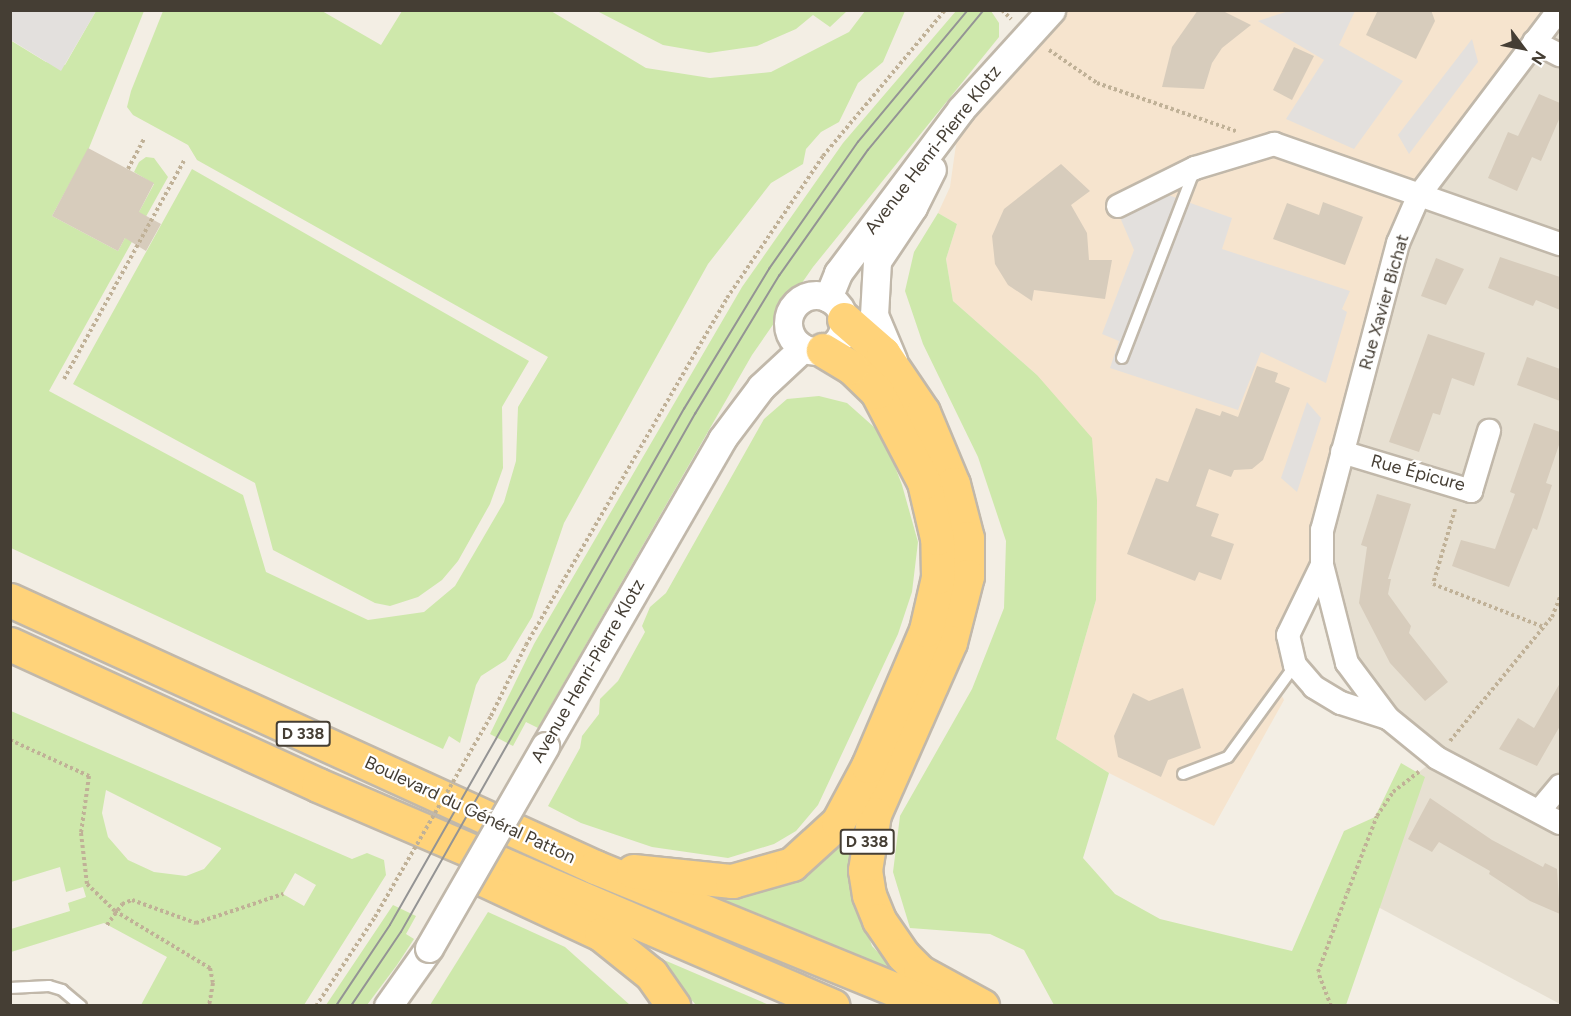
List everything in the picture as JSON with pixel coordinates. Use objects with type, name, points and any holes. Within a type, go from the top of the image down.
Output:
[{"type":"highway","points":[[836,309],[876,346],[900,375]]},
{"type":"highway","name":"D 338","points":[[595,867],[732,881],[792,864],[838,822],[905,687],[926,630],[938,577],[937,538],[924,482],[877,392],[851,367],[813,349]]},
{"type":"highway","name":"D 338","points":[[900,375],[923,412],[953,484],[967,538],[967,576],[950,642],[874,814],[865,870],[879,920],[903,955],[920,972],[982,1005]]},
{"type":"highway","name":"Boulevard du Général Patton","points":[[10,600],[595,867],[748,933],[935,1005]]},
{"type":"highway","name":"Boulevard du Général Patton","points":[[10,644],[318,785],[833,1005]]},
{"type":"highway","name":"D 338","points":[[318,785],[365,823],[601,934],[651,974],[674,1005]]},
{"type":"street","name":"Avenue Henri-Pierre Klotz","points":[[388,1005],[429,948],[722,438],[761,387],[813,349],[837,342],[838,273],[961,109],[1051,10]]},
{"type":"street","name":"Rue Xavier Bichat","points":[[1559,10],[1419,195],[1398,243],[1322,530],[1322,565],[1347,663],[1388,718],[1437,758],[1560,824]]},
{"type":"street","points":[[1534,42],[1560,55]]},
{"type":"street","points":[[900,375],[874,315],[877,261],[913,207],[961,109]]},
{"type":"street","points":[[1118,206],[1195,168],[1274,144],[1560,244]]},
{"type":"street","points":[[813,349],[788,328],[792,308],[805,297],[836,309]]},
{"type":"street","name":"Rue Épicure","points":[[1342,452],[1471,491],[1489,431]]},
{"type":"street","name":"Rue Xavier Bichat","points":[[1322,565],[1288,635],[1294,665],[1314,687],[1341,703],[1388,718]]},
{"type":"street","points":[[1539,811],[1560,786]]},
{"type":"lane","points":[[1122,357],[1195,168]]},
{"type":"lane","points":[[1183,774],[1227,757],[1294,665]]},
{"type":"lane","points":[[10,988],[49,987],[62,990],[81,1005]]},
{"type":"path","points":[[316,1005],[375,917],[491,716],[526,645],[727,298],[823,156],[945,10]]},
{"type":"path","points":[[1064,60],[1097,83],[1274,144]]},
{"type":"path","points":[[128,170],[144,139]]},
{"type":"path","points":[[64,379],[184,161]]},
{"type":"path","points":[[1461,488],[1434,584],[1544,627]]},
{"type":"path","points":[[1331,1005],[1318,972],[1377,816],[1393,792],[1437,758],[1544,627],[1560,597]]},
{"type":"path","points":[[10,740],[88,776],[81,833],[87,884],[115,911],[210,968],[213,982],[209,1005]]},
{"type":"path","points":[[107,925],[115,911],[126,901],[139,900],[188,923],[201,922],[283,894]]},
{"type":"shaded area","points":[[1292,10],[1355,11],[1339,45],[1403,81],[1354,149],[1286,119],[1324,60],[1258,21]]},
{"type":"shaded area","points":[[10,11],[96,11],[61,71],[11,40]]},
{"type":"shaded area","points":[[1051,11],[1559,11],[1419,195],[1288,635],[1295,665],[1278,688],[1284,700],[1214,826],[1109,773],[1056,739],[1096,600],[1037,375],[953,301],[946,259],[957,224],[938,213],[950,187],[961,109]]},
{"type":"shaded area","points":[[1560,11],[1560,1004],[1348,891],[1393,792],[1437,758],[1347,663],[1322,565],[1398,243]]},
{"type":"shaded area","points":[[1472,39],[1478,62],[1409,154],[1398,135]]},
{"type":"shaded area","points":[[1160,192],[1232,218],[1222,249],[1350,291],[1342,309],[1347,312],[1326,383],[1261,352],[1238,410],[1110,368],[1119,341],[1102,334],[1134,250],[1119,215]]},
{"type":"shaded area","points":[[1307,402],[1321,418],[1297,492],[1281,478]]},
{"type":"green space","points":[[96,11],[144,11],[89,148],[52,216],[118,251],[154,184],[134,172],[139,162],[146,157],[154,158],[168,177],[49,391],[243,495],[266,572],[368,620],[424,612],[455,586],[504,502],[516,461],[518,407],[548,357],[197,160],[188,145],[133,115],[127,107],[131,91],[163,11],[322,11],[381,45],[402,11],[551,11],[646,68],[710,78],[771,72],[849,32],[865,11],[905,11],[883,62],[858,83],[839,122],[821,132],[806,149],[803,164],[771,183],[708,264],[564,523],[532,617],[506,660],[481,676],[476,685],[460,743],[449,736],[443,749],[11,548],[10,40],[46,62],[65,65]]},
{"type":"green space","points":[[597,11],[847,11],[830,27],[813,15],[796,29],[757,46],[709,53],[663,45]]},
{"type":"green space","points":[[956,11],[991,11],[999,23],[999,37],[813,267],[752,355],[538,728],[526,722],[513,746],[490,734],[534,644],[742,287],[843,143]]},
{"type":"green space","points":[[192,169],[529,361],[502,407],[503,468],[490,504],[458,561],[442,580],[418,597],[390,606],[375,603],[273,550],[255,483],[73,384]]},
{"type":"green space","points":[[938,213],[957,224],[946,259],[953,301],[1037,375],[1092,438],[1097,500],[1096,600],[1056,739],[1109,773],[1083,858],[1115,894],[1160,919],[1292,951],[1344,831],[1375,817],[1401,763],[1425,777],[1346,1005],[1054,1005],[1024,950],[990,934],[910,928],[893,872],[900,816],[972,689],[1004,608],[1006,541],[978,457],[923,344],[905,291],[914,252]]},
{"type":"green space","points":[[819,396],[847,403],[883,435],[902,485],[918,542],[912,592],[898,634],[818,805],[796,831],[774,844],[728,858],[652,847],[581,823],[548,806],[580,748],[582,736],[599,714],[600,699],[618,681],[645,632],[642,626],[650,607],[666,593],[764,419],[787,399]]},
{"type":"green space","points":[[11,711],[352,859],[367,853],[384,860],[386,875],[304,1005],[141,1005],[167,957],[104,923],[11,952],[11,929],[70,911],[68,903],[86,897],[83,887],[66,892],[60,867],[11,882]],"holes":[[[106,790],[221,848],[221,849],[204,869],[186,876],[154,872],[128,860],[108,837],[102,813]],[[295,873],[316,885],[304,906],[283,894]]]},
{"type":"green space","points":[[877,774],[855,828],[849,880],[872,946],[903,978],[713,900],[734,898],[797,876]]},
{"type":"green space","points":[[393,905],[416,916],[406,934],[414,939],[397,965],[367,1005],[326,1005]]},
{"type":"green space","points":[[488,912],[565,947],[630,1005],[430,1005]]},
{"type":"green space","points":[[650,954],[769,1005],[696,1005]]},
{"type":"building","points":[[1198,10],[1221,10],[1251,25],[1222,48],[1212,63],[1204,89],[1162,87],[1172,47]]},
{"type":"building","points":[[1378,10],[1431,10],[1435,21],[1416,59],[1366,35]]},
{"type":"building","points":[[1294,47],[1314,56],[1292,100],[1273,90]]},
{"type":"building","points":[[1539,94],[1560,103],[1560,117],[1541,161],[1532,157],[1517,191],[1488,178],[1508,132],[1518,136]]},
{"type":"building","points":[[88,148],[154,183],[139,212],[161,224],[146,251],[125,238],[118,251],[52,216]]},
{"type":"building","points":[[1061,164],[1090,191],[1071,205],[1087,233],[1089,260],[1112,260],[1105,299],[1034,290],[1032,301],[1008,285],[995,264],[992,236],[1004,209]]},
{"type":"building","points":[[1323,202],[1363,217],[1345,265],[1273,239],[1287,203],[1319,215]]},
{"type":"building","points":[[1500,257],[1560,277],[1560,310],[1536,300],[1533,306],[1488,288]]},
{"type":"building","points":[[1436,258],[1464,269],[1446,305],[1421,296]]},
{"type":"building","points":[[1428,334],[1485,353],[1474,386],[1452,378],[1440,415],[1433,413],[1419,452],[1389,442]]},
{"type":"building","points":[[1527,357],[1560,369],[1560,401],[1517,385]]},
{"type":"building","points":[[1257,366],[1278,373],[1275,382],[1290,388],[1263,460],[1252,469],[1234,470],[1231,477],[1209,469],[1196,506],[1219,514],[1211,536],[1234,544],[1221,580],[1199,572],[1195,581],[1127,554],[1156,478],[1168,482],[1196,408],[1220,416],[1222,411],[1238,417]]},
{"type":"building","points":[[1534,423],[1560,432],[1560,442],[1546,483],[1552,485],[1537,530],[1533,528],[1509,587],[1452,566],[1461,540],[1495,549],[1515,494],[1510,492]]},
{"type":"building","points":[[1377,494],[1411,504],[1388,579],[1391,579],[1388,594],[1411,626],[1409,633],[1448,682],[1425,701],[1390,663],[1359,603],[1367,547],[1361,545]]},
{"type":"building","points":[[1560,683],[1560,726],[1537,766],[1499,749],[1518,718],[1534,728]]},
{"type":"building","points":[[1183,688],[1201,748],[1168,760],[1161,777],[1118,757],[1114,736],[1133,693],[1149,701]]},
{"type":"building","points":[[1430,798],[1492,840],[1543,867],[1545,863],[1557,869],[1560,914],[1530,901],[1489,874],[1490,871],[1439,842],[1432,852],[1408,839]]},
{"type":"tram line","points":[[336,1006],[390,925],[684,409],[769,269],[858,142],[968,10]]},
{"type":"tram line","points":[[351,1006],[401,932],[695,414],[779,276],[868,150],[984,10]]}]
